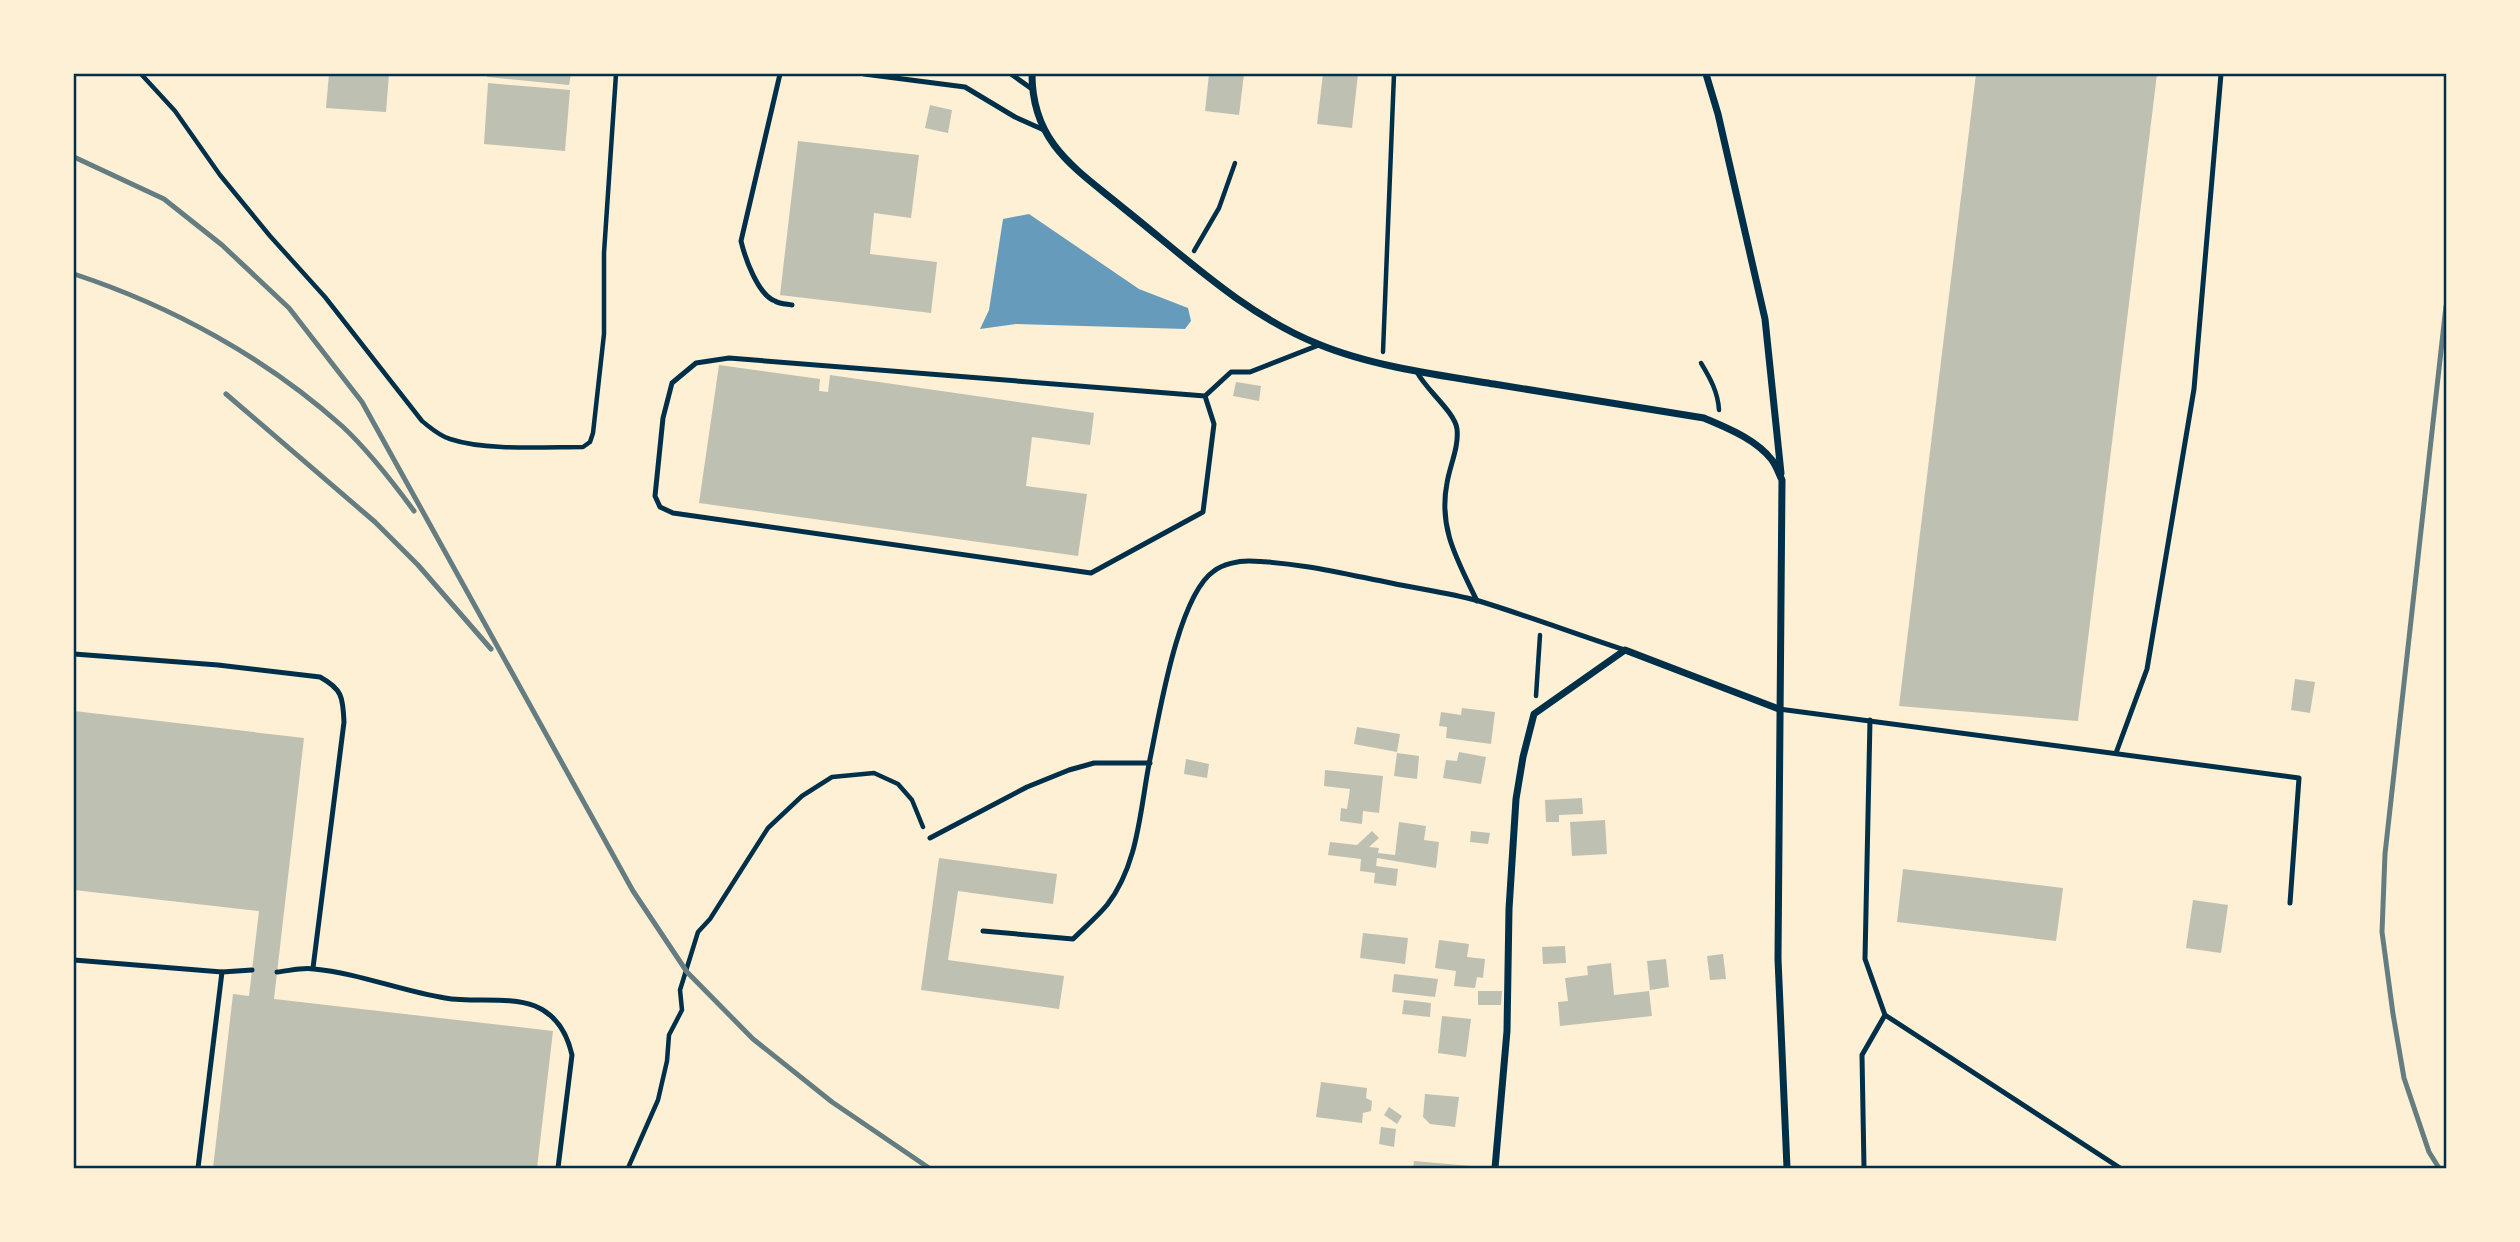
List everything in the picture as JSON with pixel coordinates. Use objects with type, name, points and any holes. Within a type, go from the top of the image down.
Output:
[{"type":"street","points":[[1032,74],[1032,89],[1044,130],[1061,156],[1252,309],[1319,345],[1418,372],[1704,418],[1752,442],[1772,459],[1782,480]]},
{"type":"street","points":[[1706,74],[1718,114],[1765,319],[1782,480],[1778,959],[1787,1168]]},
{"type":"street","points":[[1495,1168],[1507,1031],[1509,909],[1516,799],[1522,757],[1534,714],[1625,650],[1779,709]]},
{"type":"lane","points":[[780,74],[741,241],[744,256],[761,288],[772,301],[792,305]]},
{"type":"lane","points":[[864,74],[965,87],[1015,117],[1044,130]]},
{"type":"lane","points":[[1011,74],[1032,89]]},
{"type":"lane","points":[[2116,753],[2147,669],[2194,389],[2221,74]]},
{"type":"lane","points":[[1205,397],[1214,424],[1203,512],[1091,573],[673,513],[660,507],[655,496],[663,418],[672,383],[696,363],[729,358],[1205,397],[1231,372],[1250,372],[1319,345]]},
{"type":"lane","points":[[1418,372],[1423,383],[1457,427],[1456,445],[1446,485],[1444,521],[1455,554],[1477,601]]},
{"type":"lane","points":[[982,930],[1073,939],[1107,904],[1124,874],[1136,838],[1169,674],[1185,616],[1193,596],[1213,570],[1247,561],[1335,572],[1477,601],[1625,650]]},
{"type":"lane","points":[[74,654],[218,665],[320,677],[334,685],[344,701],[344,722],[313,968]]},
{"type":"lane","points":[[1779,709],[2299,778],[2290,903]]},
{"type":"lane","points":[[1870,720],[1865,959],[1885,1015],[2120,1168]]},
{"type":"lane","points":[[930,838],[1027,787],[1069,770],[1094,763],[1150,763]]},
{"type":"lane","points":[[74,960],[222,972],[252,970]]},
{"type":"lane","points":[[277,972],[313,968],[446,998],[534,1005],[548,1013],[560,1024],[572,1055],[558,1168]]},
{"type":"lane","points":[[198,1168],[222,972]]},
{"type":"lane","points":[[1864,1168],[1862,1055],[1885,1015]]},
{"type":"path","points":[[141,74],[175,111],[220,175],[325,297],[422,421],[451,440],[496,446],[583,447],[590,442],[593,433],[604,334],[604,253],[616,74]]},
{"type":"path","points":[[1383,363],[1394,74]]},
{"type":"path","points":[[1188,260],[1219,208],[1235,163]]},
{"type":"path","points":[[1701,363],[1712,381],[1718,400],[1720,425]]},
{"type":"path","points":[[1534,714],[1540,662],[1540,622]]},
{"type":"path","points":[[628,1168],[658,1100],[669,1035],[681,1010],[680,990],[698,932],[710,919],[768,828],[802,796],[832,777],[873,774],[898,784],[912,800],[918,819],[930,838]]},
{"type":"water","points":[[1029,214],[1139,289],[1188,308],[1191,321],[1185,329],[1016,324],[980,329],[989,310],[1003,219]]},
{"type":"building","points":[[329,74],[389,74],[386,112],[326,108]]},
{"type":"building","points":[[488,74],[571,74],[569,85],[487,77]]},
{"type":"building","points":[[1209,74],[1244,74],[1239,115],[1205,111]]},
{"type":"building","points":[[1323,74],[1358,74],[1352,128],[1317,124]]},
{"type":"building","points":[[1976,74],[2157,74],[2078,721],[1899,706]]},
{"type":"building","points":[[488,83],[570,90],[565,151],[484,144]]},
{"type":"building","points":[[930,105],[952,110],[948,133],[925,128]]},
{"type":"building","points":[[798,141],[919,155],[911,218],[874,213],[870,254],[937,262],[931,313],[780,295]]},
{"type":"building","points":[[719,365],[820,379],[819,391],[828,392],[830,375],[1094,413],[1090,445],[1032,437],[1026,486],[1087,494],[1078,556],[699,503]]},
{"type":"building","points":[[1236,382],[1261,386],[1259,401],[1233,396]]},
{"type":"building","points":[[2295,679],[2315,682],[2310,713],[2291,710]]},
{"type":"building","points":[[1462,708],[1495,712],[1491,744],[1446,738],[1447,727],[1439,726],[1441,712],[1461,715]]},
{"type":"building","points":[[74,711],[304,738],[274,999],[553,1031],[537,1168],[213,1168],[233,994],[249,996],[259,911],[74,890]]},
{"type":"building","points":[[1357,727],[1400,734],[1397,752],[1354,744]]},
{"type":"building","points":[[1459,752],[1486,757],[1481,784],[1443,778],[1446,760],[1457,761]]},
{"type":"building","points":[[1397,753],[1419,756],[1417,779],[1394,776]]},
{"type":"building","points":[[1186,759],[1209,764],[1207,778],[1184,774]]},
{"type":"building","points":[[1325,770],[1383,776],[1379,813],[1363,811],[1362,824],[1340,821],[1341,808],[1347,809],[1350,789],[1324,786]]},
{"type":"building","points":[[1582,798],[1583,814],[1559,815],[1559,822],[1546,822],[1545,800]]},
{"type":"building","points":[[1605,820],[1607,854],[1572,856],[1570,822]]},
{"type":"building","points":[[1399,822],[1426,826],[1424,840],[1439,842],[1436,868],[1377,858],[1376,866],[1398,869],[1396,886],[1374,883],[1375,873],[1360,871],[1361,859],[1328,855],[1330,842],[1357,845],[1372,831],[1379,838],[1369,847],[1379,848],[1378,853],[1395,855]]},
{"type":"building","points":[[1471,831],[1490,833],[1488,844],[1470,842]]},
{"type":"building","points":[[939,858],[1057,874],[1053,904],[958,891],[948,960],[1064,976],[1059,1009],[921,990]]},
{"type":"building","points":[[1903,869],[2063,888],[2056,941],[1897,922]]},
{"type":"building","points":[[2193,900],[2228,905],[2221,953],[2186,948]]},
{"type":"building","points":[[1363,933],[1408,938],[1405,964],[1360,958]]},
{"type":"building","points":[[1439,940],[1469,944],[1467,957],[1485,959],[1483,978],[1477,977],[1475,988],[1454,986],[1456,971],[1435,968]]},
{"type":"building","points":[[1565,946],[1566,963],[1543,964],[1542,947]]},
{"type":"building","points":[[1723,954],[1726,979],[1710,980],[1707,956]]},
{"type":"building","points":[[1666,959],[1669,987],[1650,990],[1647,961]]},
{"type":"building","points":[[1611,963],[1614,995],[1649,991],[1652,1016],[1560,1026],[1558,1002],[1568,1001],[1565,978],[1588,975],[1587,966]]},
{"type":"building","points":[[1394,974],[1438,979],[1435,997],[1392,992]]},
{"type":"building","points":[[1478,991],[1502,991],[1501,1005],[1478,1005]]},
{"type":"building","points":[[1404,1000],[1431,1003],[1430,1017],[1402,1014]]},
{"type":"building","points":[[1442,1016],[1471,1019],[1466,1057],[1438,1053]]},
{"type":"building","points":[[1321,1082],[1367,1088],[1366,1098],[1372,1101],[1371,1111],[1363,1113],[1362,1123],[1316,1117]]},
{"type":"building","points":[[1425,1094],[1459,1097],[1455,1127],[1430,1124],[1423,1117]]},
{"type":"building","points":[[1389,1107],[1402,1116],[1397,1124],[1384,1115]]},
{"type":"building","points":[[1381,1127],[1396,1129],[1394,1147],[1379,1144]]},
{"type":"building","points":[[1414,1161],[1471,1166],[1471,1168],[1413,1168]]},
{"type":"railway","points":[[74,157],[164,199],[222,245],[289,308],[362,402],[633,891],[687,972],[753,1039],[832,1102],[929,1168]]},
{"type":"railway","points":[[74,274],[181,318],[249,356],[281,378],[342,426],[380,467],[414,511]]},
{"type":"railway","points":[[2439,1168],[2429,1152],[2404,1078],[2382,932],[2385,854],[2446,306]]},
{"type":"railway","points":[[226,394],[375,522],[418,565],[491,649]]}]
